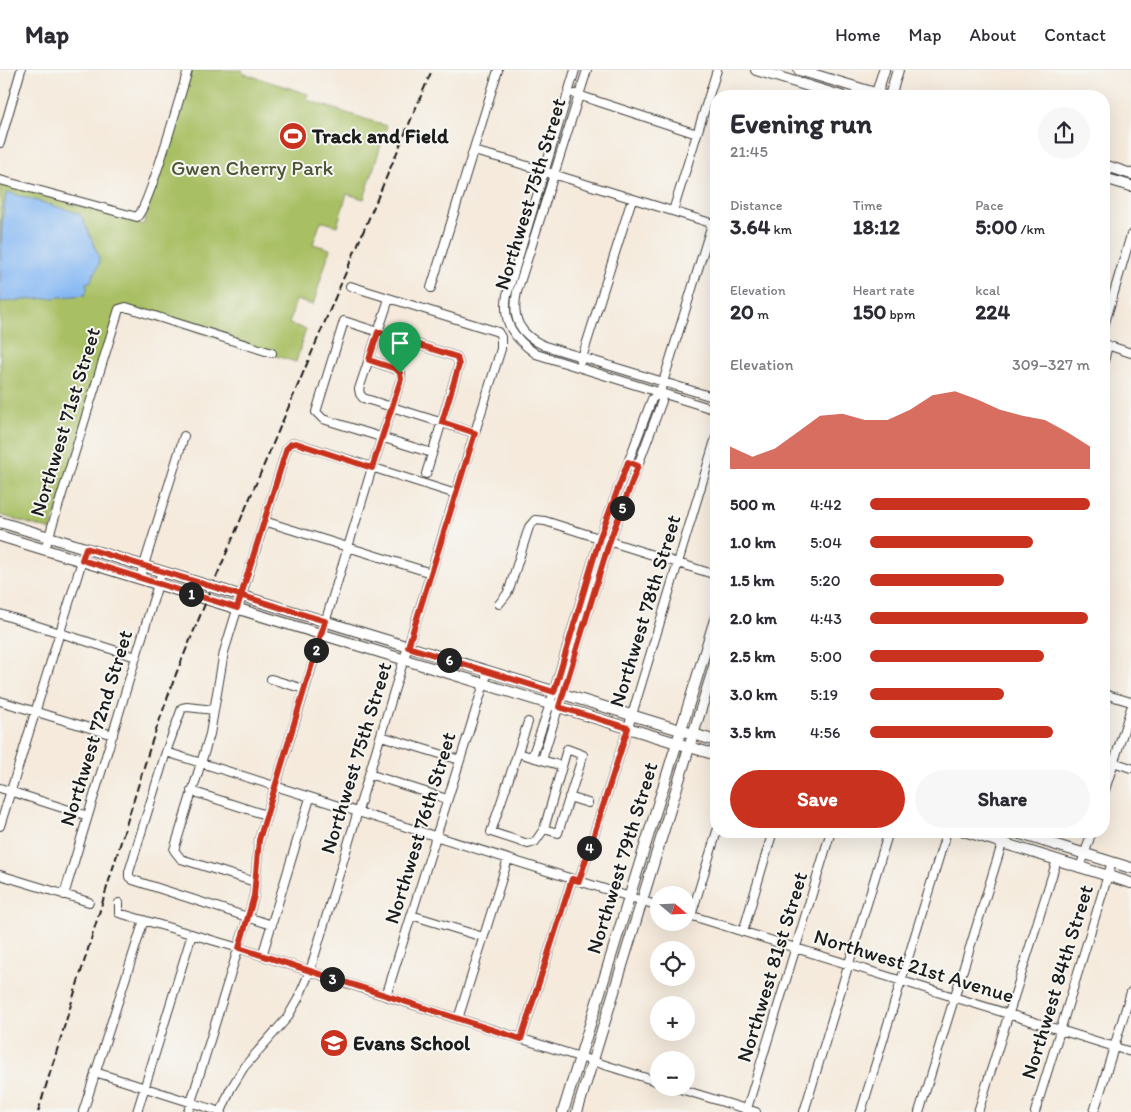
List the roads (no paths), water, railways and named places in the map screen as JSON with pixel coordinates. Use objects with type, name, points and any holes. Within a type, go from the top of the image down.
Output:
[{"type":"main road","points":[[756,70],[822,90]]},
{"type":"main road","points":[[880,90],[884,70]]},
{"type":"main road","points":[[892,90],[898,70]]},
{"type":"main road","points":[[802,84],[803,71],[863,90]]},
{"type":"main road","points":[[1110,167],[1131,174]]},
{"type":"main road","points":[[1110,180],[1131,186]]},
{"type":"main road","points":[[0,522],[710,739]]},
{"type":"main road","points":[[0,536],[710,753]]},
{"type":"main road","name":"Northwest 79th Street","points":[[563,1112],[710,637]]},
{"type":"main road","name":"Northwest 79th Street","points":[[577,1112],[710,682]]},
{"type":"main road","points":[[656,813],[668,815]]},
{"type":"main road","points":[[986,838],[1131,883]]},
{"type":"main road","points":[[1034,838],[1131,868]]},
{"type":"main road","points":[[602,986],[616,990]]},
{"type":"street","points":[[0,143],[22,70]]},
{"type":"street","points":[[0,180],[137,218],[141,214],[188,70]]},
{"type":"street","points":[[430,288],[498,70]]},
{"type":"street","name":"Northwest 75th Street","points":[[575,70],[507,295],[505,314],[510,330],[522,345],[536,354],[579,368]]},
{"type":"street","name":"Northwest 75th Street","points":[[587,70],[515,301],[520,328],[534,341],[710,396]]},
{"type":"street","points":[[711,90],[717,70]]},
{"type":"street","points":[[569,92],[697,134]]},
{"type":"street","points":[[673,211],[710,92]]},
{"type":"street","points":[[557,130],[566,133]]},
{"type":"street","points":[[472,150],[710,223]]},
{"type":"street","points":[[632,199],[579,368],[710,408]]},
{"type":"street","points":[[530,218],[539,220]]},
{"type":"street","points":[[1110,306],[1131,235]]},
{"type":"street","points":[[558,693],[610,540],[662,401],[660,392],[710,236]]},
{"type":"street","points":[[518,259],[526,261]]},
{"type":"street","points":[[350,286],[389,299],[359,389],[363,398],[475,433]]},
{"type":"street","name":"Northwest 75th Street","points":[[221,1112],[230,1090],[244,1067],[287,1018],[298,999],[310,971],[500,350],[501,337],[498,332],[389,299]]},
{"type":"street","name":"Northwest 71st Street","points":[[45,549],[113,327],[121,307],[272,353]]},
{"type":"street","points":[[426,474],[459,365],[457,357],[344,321],[316,412],[323,419],[432,453]]},
{"type":"street","points":[[1110,346],[1131,353]]},
{"type":"street","points":[[188,1112],[254,896],[259,840],[274,787],[401,379],[400,373],[396,369],[369,360]]},
{"type":"street","points":[[542,760],[600,537],[652,399],[660,392]]},
{"type":"street","points":[[140,578],[184,436]]},
{"type":"street","points":[[255,882],[181,859],[174,850],[210,734],[224,652],[287,448],[291,444],[296,443],[456,494]]},
{"type":"street","name":"Northwest 78th Street","points":[[521,1039],[606,799],[710,457]]},
{"type":"street","points":[[628,462],[638,466]]},
{"type":"street","points":[[610,509],[620,513]]},
{"type":"street","points":[[499,604],[507,594],[528,527],[535,520],[545,520],[710,573]]},
{"type":"street","points":[[264,521],[431,573]]},
{"type":"street","points":[[0,826],[86,548]]},
{"type":"street","name":"Northwest 72nd Street","points":[[64,896],[162,571]]},
{"type":"street","points":[[0,614],[136,657]]},
{"type":"street","name":"Northwest 76th Street","points":[[386,996],[488,671]]},
{"type":"street","points":[[271,679],[304,689]]},
{"type":"street","points":[[1110,696],[1131,702]]},
{"type":"street","points":[[0,701],[112,735]]},
{"type":"street","points":[[532,757],[555,706]]},
{"type":"street","points":[[214,710],[182,708],[128,872],[130,878],[272,925]]},
{"type":"street","points":[[1110,772],[1131,708]]},
{"type":"street","points":[[528,722],[491,832],[528,844],[535,842],[544,829],[567,749],[583,755],[558,833],[544,829]]},
{"type":"street","points":[[381,736],[460,760]]},
{"type":"street","points":[[166,752],[650,903]]},
{"type":"street","points":[[518,753],[562,766]]},
{"type":"street","points":[[1110,761],[1131,768]]},
{"type":"street","points":[[369,774],[448,799]]},
{"type":"street","points":[[0,788],[88,816]]},
{"type":"street","points":[[191,791],[266,815]]},
{"type":"street","points":[[570,797],[588,803]]},
{"type":"street","points":[[262,956],[310,798]]},
{"type":"street","points":[[695,897],[715,838]]},
{"type":"street","points":[[742,932],[771,838]]},
{"type":"street","name":"Northwest 81st Street","points":[[746,1111],[829,838]]},
{"type":"street","points":[[804,1112],[887,838]]},
{"type":"street","points":[[861,1112],[945,838]]},
{"type":"street","points":[[919,1112],[1004,838]]},
{"type":"street","name":"Northwest 84th Street","points":[[1080,868],[1090,838]]},
{"type":"street","points":[[458,1019],[508,858]]},
{"type":"street","points":[[978,1112],[1057,860]]},
{"type":"street","name":"Northwest 84th Street","points":[[1035,1112],[1112,862]]},
{"type":"street","points":[[0,875],[64,896],[89,902]]},
{"type":"street","points":[[119,903],[119,913],[239,948],[650,1079]]},
{"type":"street","points":[[411,916],[483,937]]},
{"type":"street","name":"Northwest 21st Avenue","points":[[695,917],[1131,1052]]},
{"type":"street","points":[[83,1112],[144,920]]},
{"type":"street","points":[[137,1112],[192,934]]},
{"type":"street","points":[[1094,1112],[1131,992]]},
{"type":"street","points":[[95,1072],[221,1112]]},
{"type":"street","points":[[695,1094],[746,1111],[756,1112]]},
{"type":"water","points":[[7,192],[78,213],[83,219],[99,257],[99,264],[90,282],[86,283],[85,295],[0,302],[2,228]]},
{"type":"railway","points":[[38,1112],[151,744],[176,674],[432,70]]},
{"type":"place","name":"Track and Field","points":[[293,136]]},
{"type":"place","name":"Evans School","points":[[334,1043]]},
{"type":"park label","name":"Gwen Cherry Park","points":[[252,168]]}]
